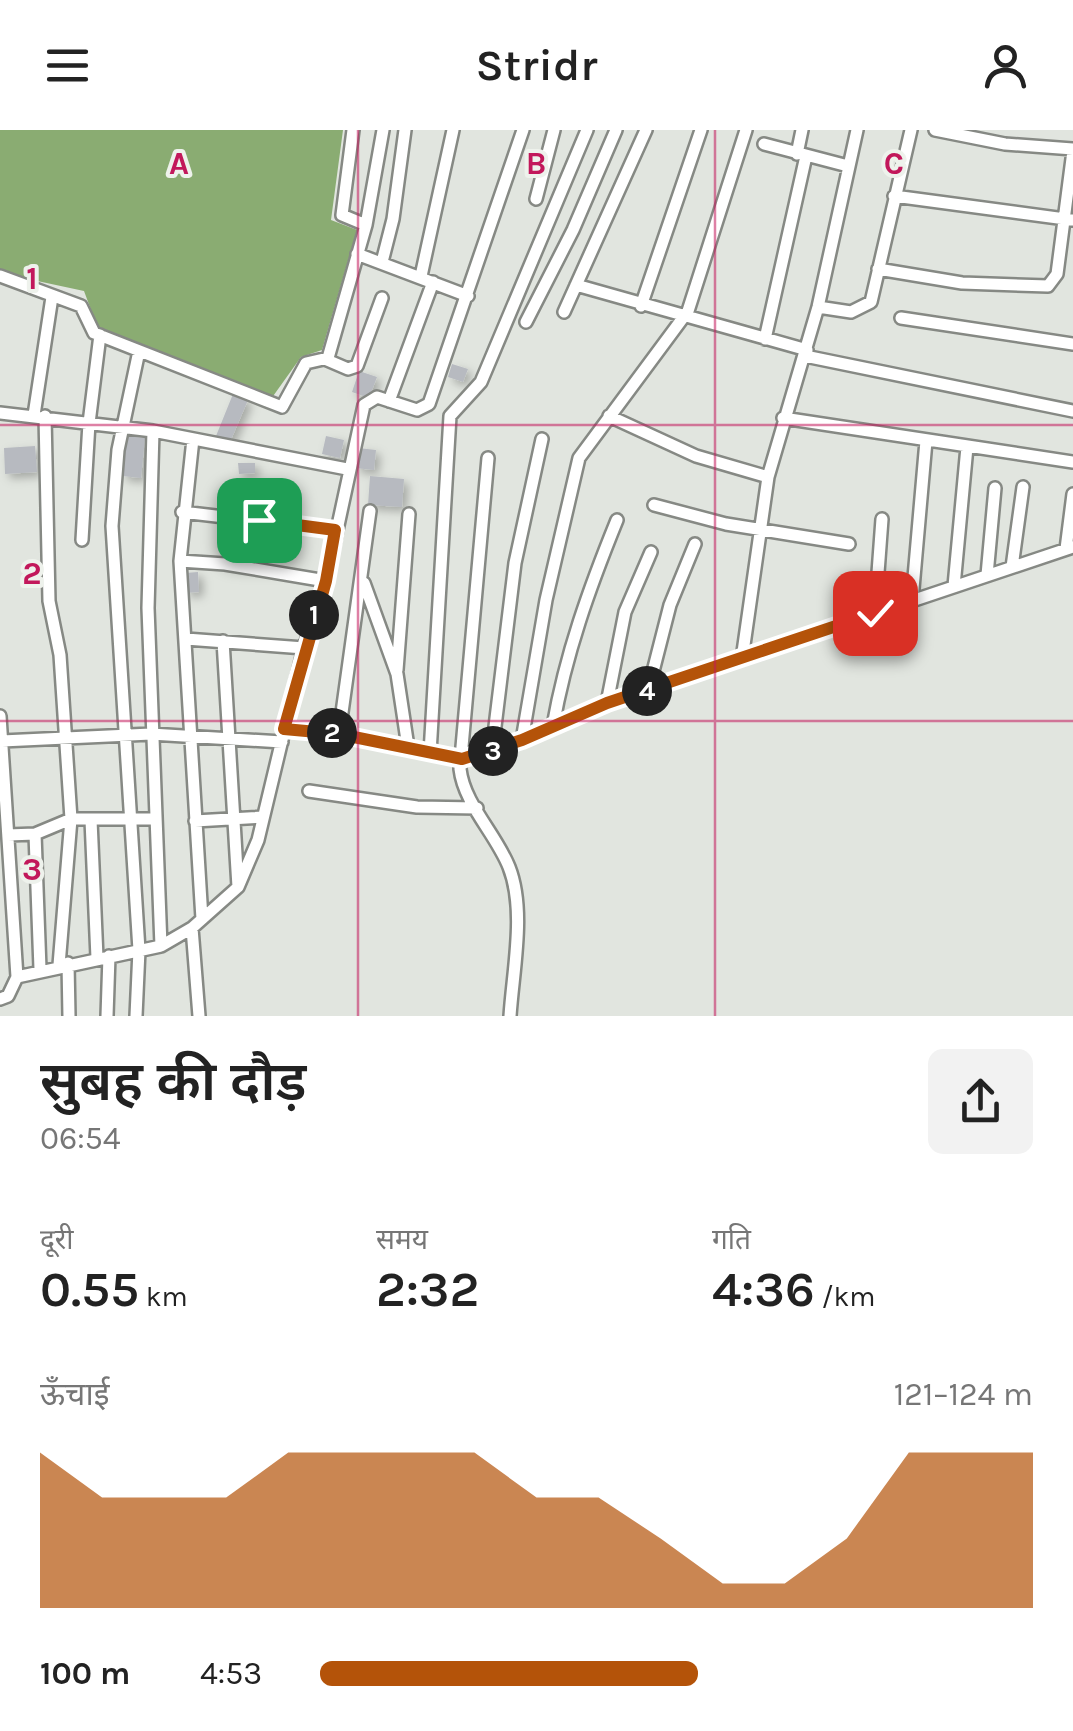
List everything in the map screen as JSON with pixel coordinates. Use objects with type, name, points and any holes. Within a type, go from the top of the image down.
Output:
[{"type":"street","points":[[353,130],[341,210],[348,220],[366,225]]},
{"type":"street","points":[[327,360],[366,225],[383,130]]},
{"type":"street","points":[[382,262],[406,130]]},
{"type":"street","points":[[389,401],[427,279],[454,130]]},
{"type":"street","points":[[17,977],[161,946],[197,924],[238,888],[251,863],[304,648],[326,581],[346,468],[364,405],[374,397],[417,410],[426,408],[523,130]]},
{"type":"street","points":[[536,199],[554,130]]},
{"type":"street","points":[[430,753],[450,416],[481,382],[587,130]]},
{"type":"street","points":[[526,322],[573,230],[616,130]]},
{"type":"street","points":[[564,312],[646,130]]},
{"type":"street","points":[[640,306],[701,130]]},
{"type":"street","points":[[522,740],[546,600],[584,450],[684,318],[746,130]]},
{"type":"street","points":[[765,339],[802,155],[802,130]]},
{"type":"street","points":[[742,660],[757,530],[768,478],[782,418],[818,307],[857,130]]},
{"type":"street","points":[[818,307],[851,312],[866,308],[911,130]]},
{"type":"street","points":[[878,269],[977,284],[1048,286],[1057,274],[1073,150],[1005,144],[935,130]]},
{"type":"street","points":[[1005,144],[1007,130]]},
{"type":"street","points":[[1041,147],[1042,130]]},
{"type":"street","points":[[764,144],[848,166]]},
{"type":"street","points":[[894,196],[1067,219]]},
{"type":"street","points":[[358,254],[468,296]]},
{"type":"street","points":[[0,276],[81,306],[89,328],[100,335],[279,408],[306,362],[327,360],[348,369],[358,366],[382,298]]},
{"type":"street","points":[[576,284],[806,353],[1073,411]]},
{"type":"street","points":[[52,296],[40,415],[49,602],[60,648],[68,736],[71,818],[64,964],[69,1016]]},
{"type":"street","points":[[901,318],[1073,344]]},
{"type":"street","points":[[82,540],[88,423],[100,335]]},
{"type":"street","points":[[136,1016],[140,950],[122,734],[112,526],[124,427],[139,351]]},
{"type":"street","points":[[0,413],[153,431],[346,468]]},
{"type":"street","points":[[609,416],[696,456],[768,478]]},
{"type":"street","points":[[782,418],[1073,462]]},
{"type":"street","points":[[153,431],[148,608],[161,946]]},
{"type":"street","points":[[193,439],[182,512],[180,562],[195,820],[199,1016]]},
{"type":"street","points":[[492,751],[515,563],[542,439]]},
{"type":"street","points":[[912,600],[926,441]]},
{"type":"street","points":[[954,586],[966,447]]},
{"type":"street","points":[[488,458],[462,759],[464,788],[512,876],[515,928],[510,1016]]},
{"type":"street","points":[[1012,567],[1023,487]]},
{"type":"street","points":[[987,575],[996,488]]},
{"type":"street","points":[[2,741],[122,734],[228,738],[339,734],[462,759],[522,740],[607,703],[1069,548],[1073,494]]},
{"type":"street","points":[[654,505],[757,530],[849,544]]},
{"type":"street","points":[[339,734],[370,510]]},
{"type":"street","points":[[182,512],[335,530]]},
{"type":"street","points":[[396,674],[409,514]]},
{"type":"street","points":[[875,613],[882,519]]},
{"type":"street","points":[[552,726],[564,663],[582,605],[617,520]]},
{"type":"street","points":[[648,691],[670,606],[695,544]]},
{"type":"street","points":[[607,703],[625,612],[650,552]]},
{"type":"street","points":[[180,562],[225,564],[326,581]]},
{"type":"street","points":[[363,579],[396,674],[408,747]]},
{"type":"street","points":[[186,639],[304,648]]},
{"type":"street","points":[[222,640],[238,888]]},
{"type":"street","points":[[0,716],[17,977],[8,996],[0,998]]},
{"type":"street","points":[[308,790],[418,807],[476,808]]},
{"type":"street","points":[[195,820],[263,817]]},
{"type":"street","points":[[8,835],[35,834],[71,818],[155,820]]},
{"type":"street","points":[[91,820],[107,1016]]},
{"type":"street","points":[[35,834],[40,969]]},
{"type":"green space","points":[[0,130],[343,130],[331,220],[357,230],[322,350],[301,357],[271,399],[97,326],[84,291],[0,273]]},
{"type":"building","points":[[452,364],[468,369],[463,382],[448,377]]},
{"type":"building","points":[[359,371],[377,377],[369,398],[352,392]]},
{"type":"building","points":[[233,394],[248,400],[230,442],[216,436]]},
{"type":"building","points":[[126,436],[145,438],[141,478],[122,476]]},
{"type":"building","points":[[326,436],[344,440],[340,458],[322,454]]},
{"type":"building","points":[[35,446],[37,472],[5,474],[4,448]]},
{"type":"building","points":[[358,448],[376,450],[374,470],[355,468]]},
{"type":"building","points":[[238,463],[255,463],[255,473],[239,474]]},
{"type":"building","points":[[370,476],[404,479],[402,507],[368,505]]},
{"type":"building","points":[[198,572],[199,592],[186,593],[185,573]]},
{"type":"route","points":[[259,520],[335,530],[326,581],[284,729],[339,734],[462,759],[522,740],[607,703],[875,613]]}]
